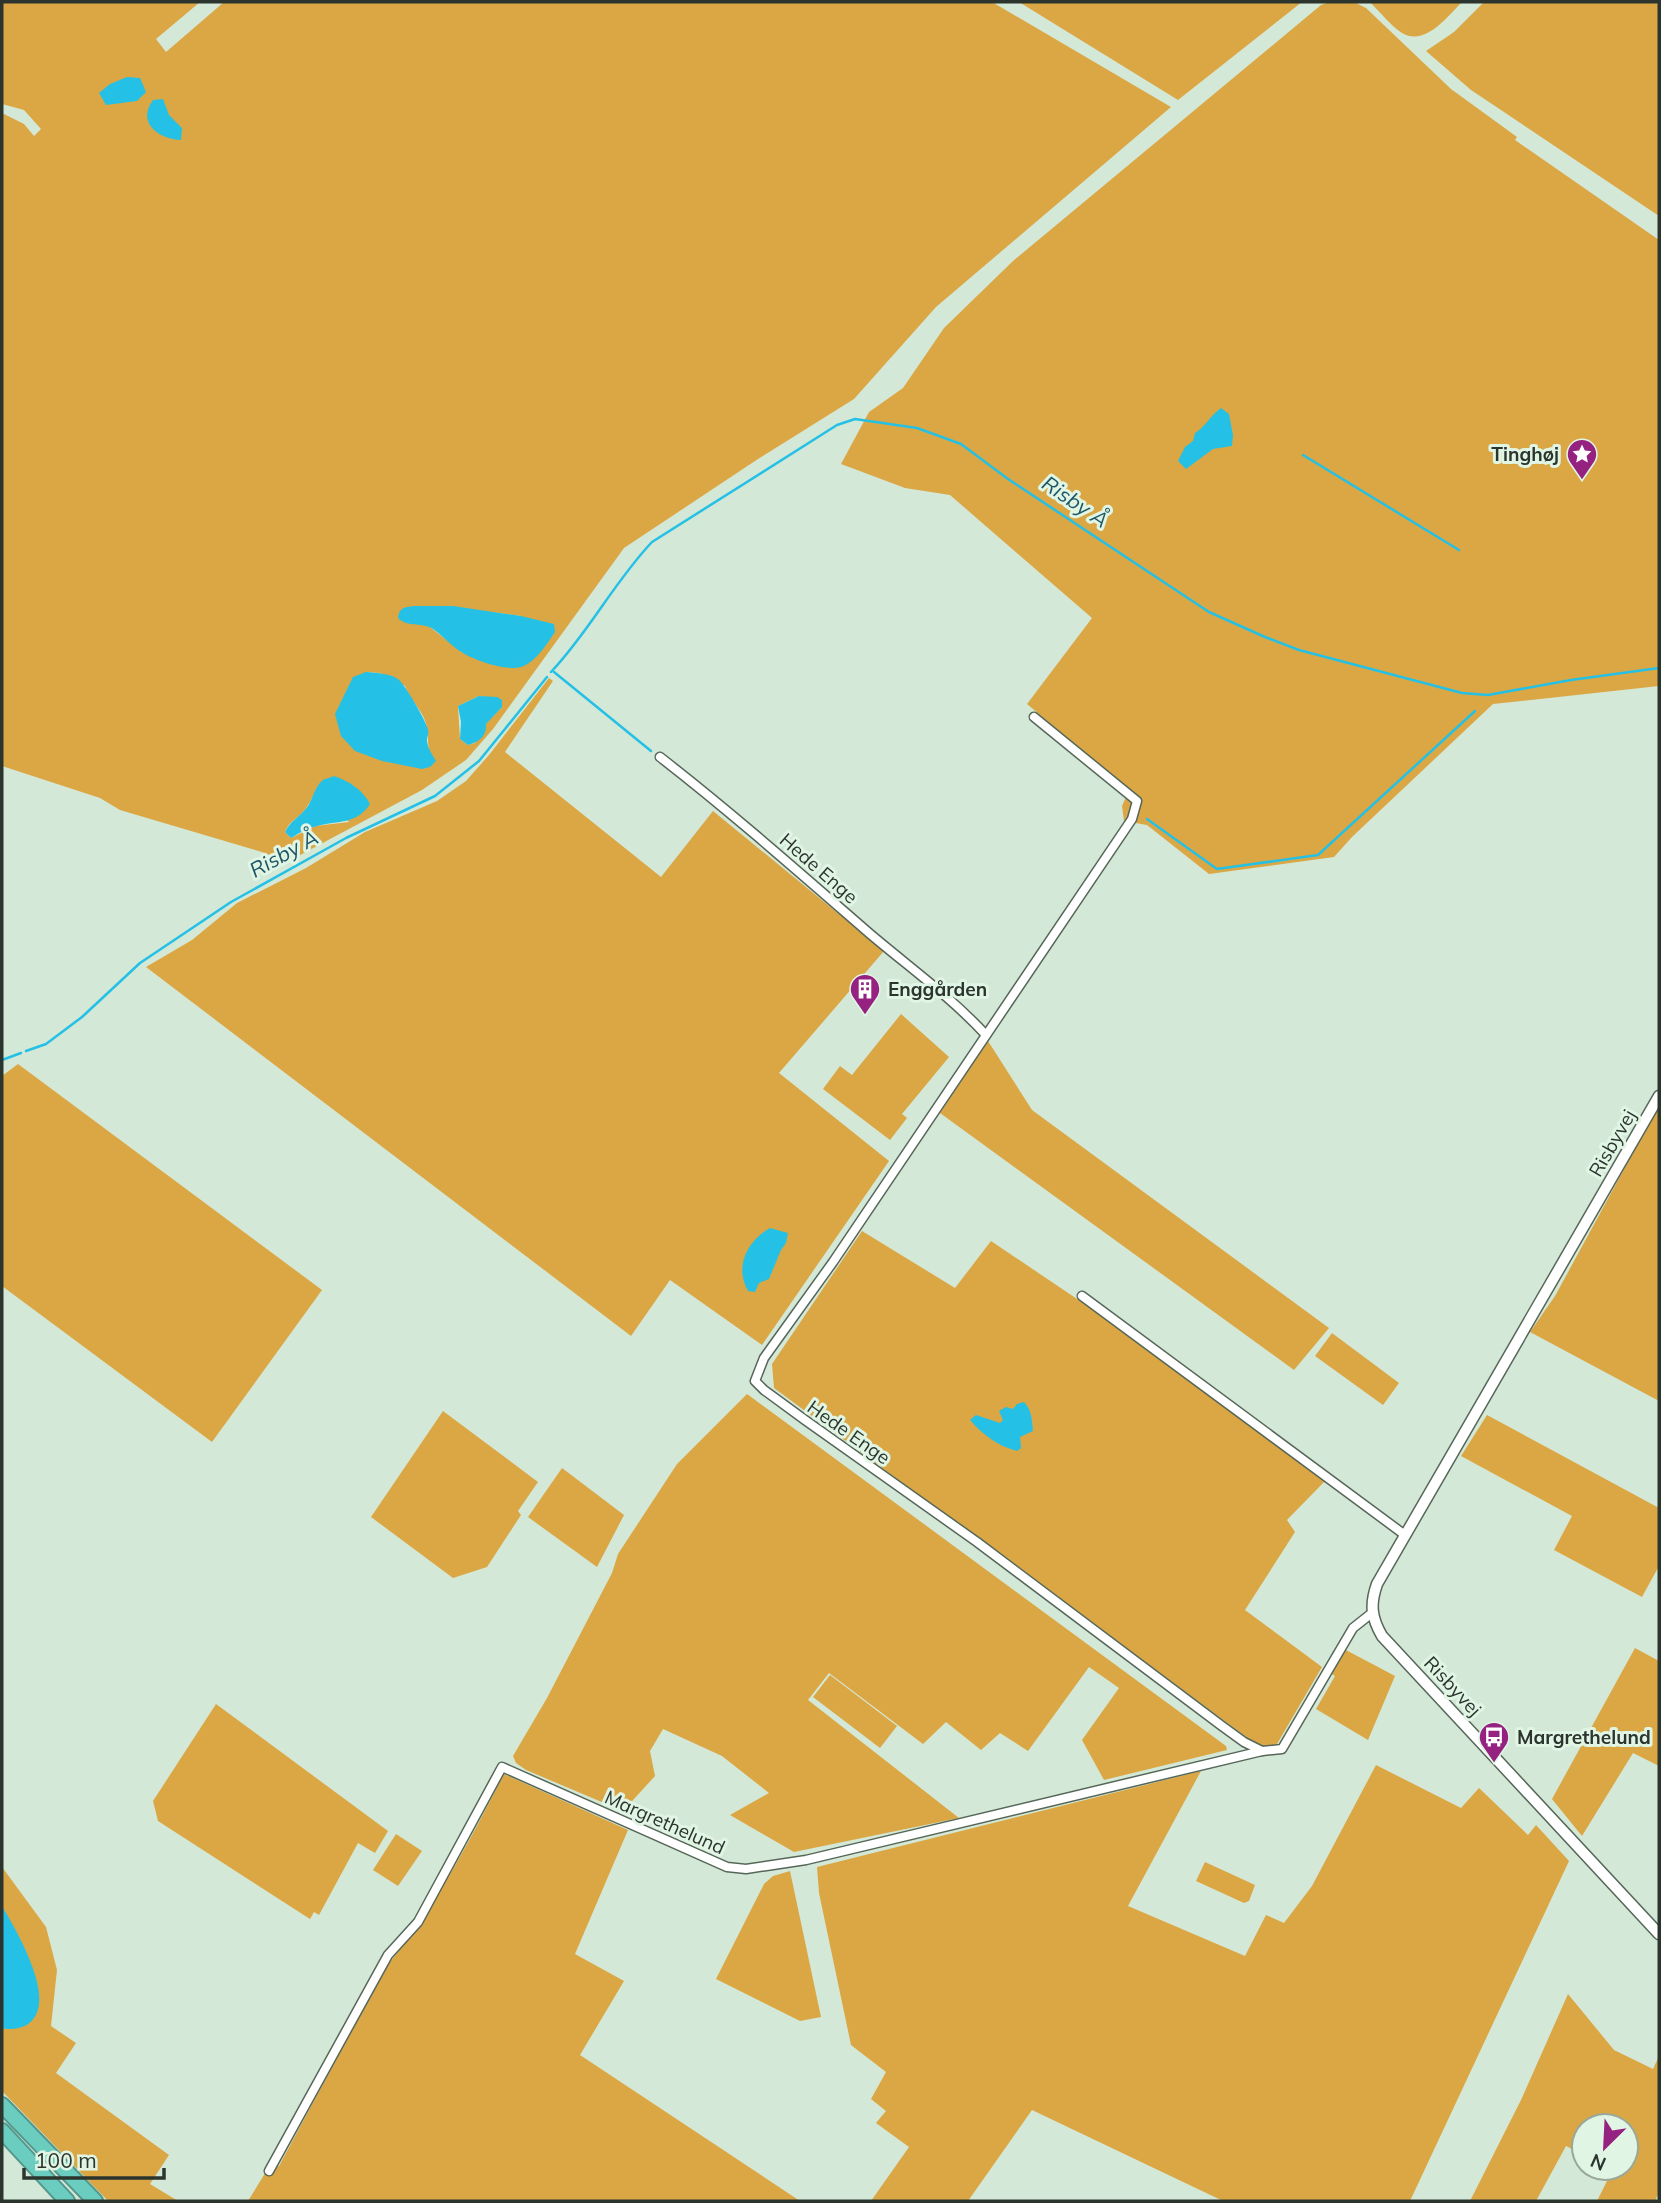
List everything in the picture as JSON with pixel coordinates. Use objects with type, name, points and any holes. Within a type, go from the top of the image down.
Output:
[{"type":"highway","points":[[2,2105],[95,2201]]},
{"type":"highway","points":[[2,2131],[67,2201]]},
{"type":"street","name":"Hede Enge","points":[[1034,718],[1137,801],[1132,819],[833,1262],[764,1358],[755,1381],[977,1542],[1222,1726],[1262,1751]]},
{"type":"street","name":"Hede Enge","points":[[660,757],[726,808],[962,1009],[986,1035]]},
{"type":"street","name":"Risbyvej","points":[[1659,1096],[1377,1584],[1372,1600],[1372,1613],[1382,1636],[1659,1934]]},
{"type":"street","points":[[1082,1296],[1405,1535]]},
{"type":"street","name":"Margrethelund","points":[[269,2171],[388,1955],[418,1922],[502,1767],[727,1867],[746,1869],[806,1860],[1262,1751],[1282,1749],[1353,1628],[1372,1613]]},
{"type":"shaded area","points":[[2,2],[200,2],[156,39],[166,52],[224,2],[992,2],[1171,107],[936,307],[854,399],[624,548],[493,729],[466,760],[422,790],[287,862],[262,852],[120,810],[100,798],[2,766],[2,113],[24,124],[34,136],[41,129],[24,110],[2,104]],"holes":[[[491,612],[521,616],[463,653],[430,627]],[[366,672],[380,673],[405,686],[425,720],[429,750]],[[479,696],[501,700],[502,707],[485,724],[475,743],[468,745],[460,739],[458,706]],[[318,786],[349,822],[315,826],[291,838],[285,832],[309,804]]]},
{"type":"shaded area","points":[[1019,2],[1302,2],[1178,100]]},
{"type":"shaded area","points":[[1330,2],[1354,2],[1366,8],[1451,89],[1517,137],[1515,140],[1659,240],[1659,686],[1493,704],[1334,857],[1209,874],[1147,825],[1124,821],[1122,806],[1129,790],[1027,704],[1092,618],[950,495],[905,488],[841,464],[869,412],[903,388],[944,328],[1013,261],[1321,5]]},
{"type":"shaded area","points":[[1370,2],[1462,2],[1435,28],[1419,36],[1411,36],[1398,30]]},
{"type":"shaded area","points":[[1484,2],[1659,2],[1659,216],[1471,90],[1426,51],[1454,32]]},
{"type":"shaded area","points":[[549,678],[553,681],[505,752],[661,877],[713,811],[884,951],[779,1073],[889,1161],[762,1345],[670,1280],[631,1336],[146,967],[192,940],[237,903],[306,868],[365,832],[437,801],[466,781]]},
{"type":"shaded area","points":[[901,1014],[949,1057],[902,1114],[907,1118],[890,1140],[823,1089],[840,1066],[852,1075]]},
{"type":"shaded area","points":[[988,1041],[1032,1110],[1329,1328],[1294,1370],[940,1113]]},
{"type":"shaded area","points":[[18,1064],[322,1290],[212,1442],[2,1286],[2,1076]]},
{"type":"shaded area","points":[[1659,1105],[1659,1401],[1530,1332],[1555,1296]]},
{"type":"shaded area","points":[[862,1231],[955,1288],[991,1241],[1086,1305],[1325,1481],[1287,1520],[1295,1532],[1245,1610],[1322,1667],[1277,1744],[1268,1747],[1253,1742],[774,1388],[772,1364]]},
{"type":"shaded area","points":[[1332,1333],[1399,1383],[1383,1405],[1315,1356]]},
{"type":"shaded area","points":[[747,1394],[1226,1746],[1227,1750],[1104,1780],[1082,1740],[1119,1688],[1089,1667],[1028,1751],[1000,1733],[981,1750],[946,1722],[923,1744],[829,1673],[808,1700],[959,1818],[794,1852],[730,1815],[769,1793],[722,1756],[663,1729],[650,1751],[655,1776],[623,1811],[526,1770],[516,1763],[513,1756],[547,1698],[612,1573],[618,1554],[677,1464]]},
{"type":"shaded area","points":[[443,1411],[538,1482],[518,1511],[521,1515],[487,1567],[453,1578],[371,1517]]},
{"type":"shaded area","points":[[1487,1415],[1659,1508],[1659,1566],[1642,1597],[1554,1550],[1572,1516],[1461,1456]]},
{"type":"shaded area","points":[[562,1468],[624,1515],[597,1567],[528,1517]]},
{"type":"shaded area","points":[[1635,1648],[1659,1661],[1659,1766],[1633,1753],[1582,1836],[1552,1799]]},
{"type":"shaded area","points":[[1344,1649],[1395,1676],[1368,1740],[1316,1709],[1335,1676],[1330,1673]]},
{"type":"shaded area","points":[[830,1675],[897,1726],[880,1748],[813,1697]]},
{"type":"shaded area","points":[[216,1704],[388,1831],[375,1853],[358,1843],[319,1915],[314,1912],[310,1919],[158,1821],[153,1801]]},
{"type":"shaded area","points":[[1376,1765],[1461,1808],[1479,1788],[1528,1835],[1536,1825],[1569,1861],[1410,2201],[1223,2201],[1032,2110],[968,2201],[871,2201],[909,2147],[876,2123],[886,2111],[871,2099],[886,2072],[851,2045],[819,1893],[817,1867],[1201,1771],[1128,1906],[1245,1956],[1266,1915],[1284,1923],[1312,1886]]},
{"type":"shaded area","points":[[504,1774],[628,1830],[575,1954],[624,1981],[580,2055],[800,2201],[248,2201],[267,2170],[279,2166],[386,1967],[436,1898]]},
{"type":"shaded area","points":[[396,1834],[422,1851],[398,1886],[373,1870]]},
{"type":"shaded area","points":[[1205,1862],[1255,1885],[1249,1901],[1244,1903],[1196,1881]]},
{"type":"shaded area","points":[[2,1867],[46,1927],[57,1970],[51,2026],[76,2043],[56,2073],[169,2155],[150,2184],[178,2201],[108,2201],[2,2091]]},
{"type":"shaded area","points":[[790,1871],[821,2017],[800,2021],[716,1979],[764,1884],[773,1876]]},
{"type":"shaded area","points":[[1568,1994],[1614,2050],[1653,2069],[1659,2056],[1659,2192],[1655,2201],[1597,2201],[1606,2182],[1640,2182],[1640,2112],[1570,2112],[1570,2148],[1566,2146],[1536,2201],[1470,2201],[1521,2100]]},
{"type":"water","points":[[127,77],[140,78],[146,92],[137,101],[106,105],[99,93],[110,84]]},
{"type":"water","points":[[163,99],[169,115],[182,128],[181,140],[165,137],[152,128],[149,122],[148,108],[153,100]]},
{"type":"water","points":[[1221,408],[1229,414],[1232,446],[1213,449],[1186,469],[1178,461],[1185,447],[1193,441],[1195,433]]},
{"type":"water","points":[[414,606],[453,606],[521,616],[554,624],[555,632],[531,662],[515,668],[499,666],[463,653],[429,627],[406,623],[398,618],[403,609]]},
{"type":"water","points":[[366,672],[394,677],[405,688],[427,726],[428,744],[436,761],[430,767],[422,769],[382,761],[355,751],[341,736],[335,714],[353,677]]},
{"type":"water","points":[[479,696],[497,697],[502,700],[502,707],[486,724],[482,738],[468,745],[460,739],[458,706]]},
{"type":"water","points":[[334,776],[364,794],[370,804],[353,819],[314,827],[291,838],[285,832],[287,828],[308,806],[320,783]]},
{"type":"water","points":[[770,1228],[788,1233],[786,1243],[769,1279],[759,1283],[755,1292],[748,1291],[742,1273],[745,1255],[755,1240]]},
{"type":"water","points":[[1024,1402],[1030,1412],[1033,1431],[1020,1437],[1021,1448],[1017,1451],[991,1439],[970,1420],[976,1415],[1000,1423],[1003,1420],[999,1411],[1006,1407],[1013,1409]]},
{"type":"water","points":[[2,1906],[25,1948],[38,1984],[37,2014],[28,2024],[15,2029],[2,2028]]},
{"type":"waterway","name":"Risby Å","points":[[551,672],[652,542],[837,425],[855,419],[917,428],[961,444],[1008,479],[1209,612],[1299,650],[1462,693],[1488,695],[1659,668]]},
{"type":"waterway","points":[[1303,455],[1459,550]]},
{"type":"waterway","points":[[554,672],[651,751]]},
{"type":"waterway","name":"Risby Å","points":[[26,1051],[46,1044],[82,1017],[140,963],[231,902],[346,838],[435,796],[479,761],[547,677]]},
{"type":"waterway","points":[[1147,819],[1217,869],[1318,855],[1475,711]]},
{"type":"waterway","name":"Risby Å","points":[[2,1060],[21,1053]]},
{"type":"place","name":"Tinghøj","points":[[1582,481]]},
{"type":"place","name":"Enggården","points":[[865,1016]]},
{"type":"place","name":"Margrethelund","points":[[1494,1764]]}]
